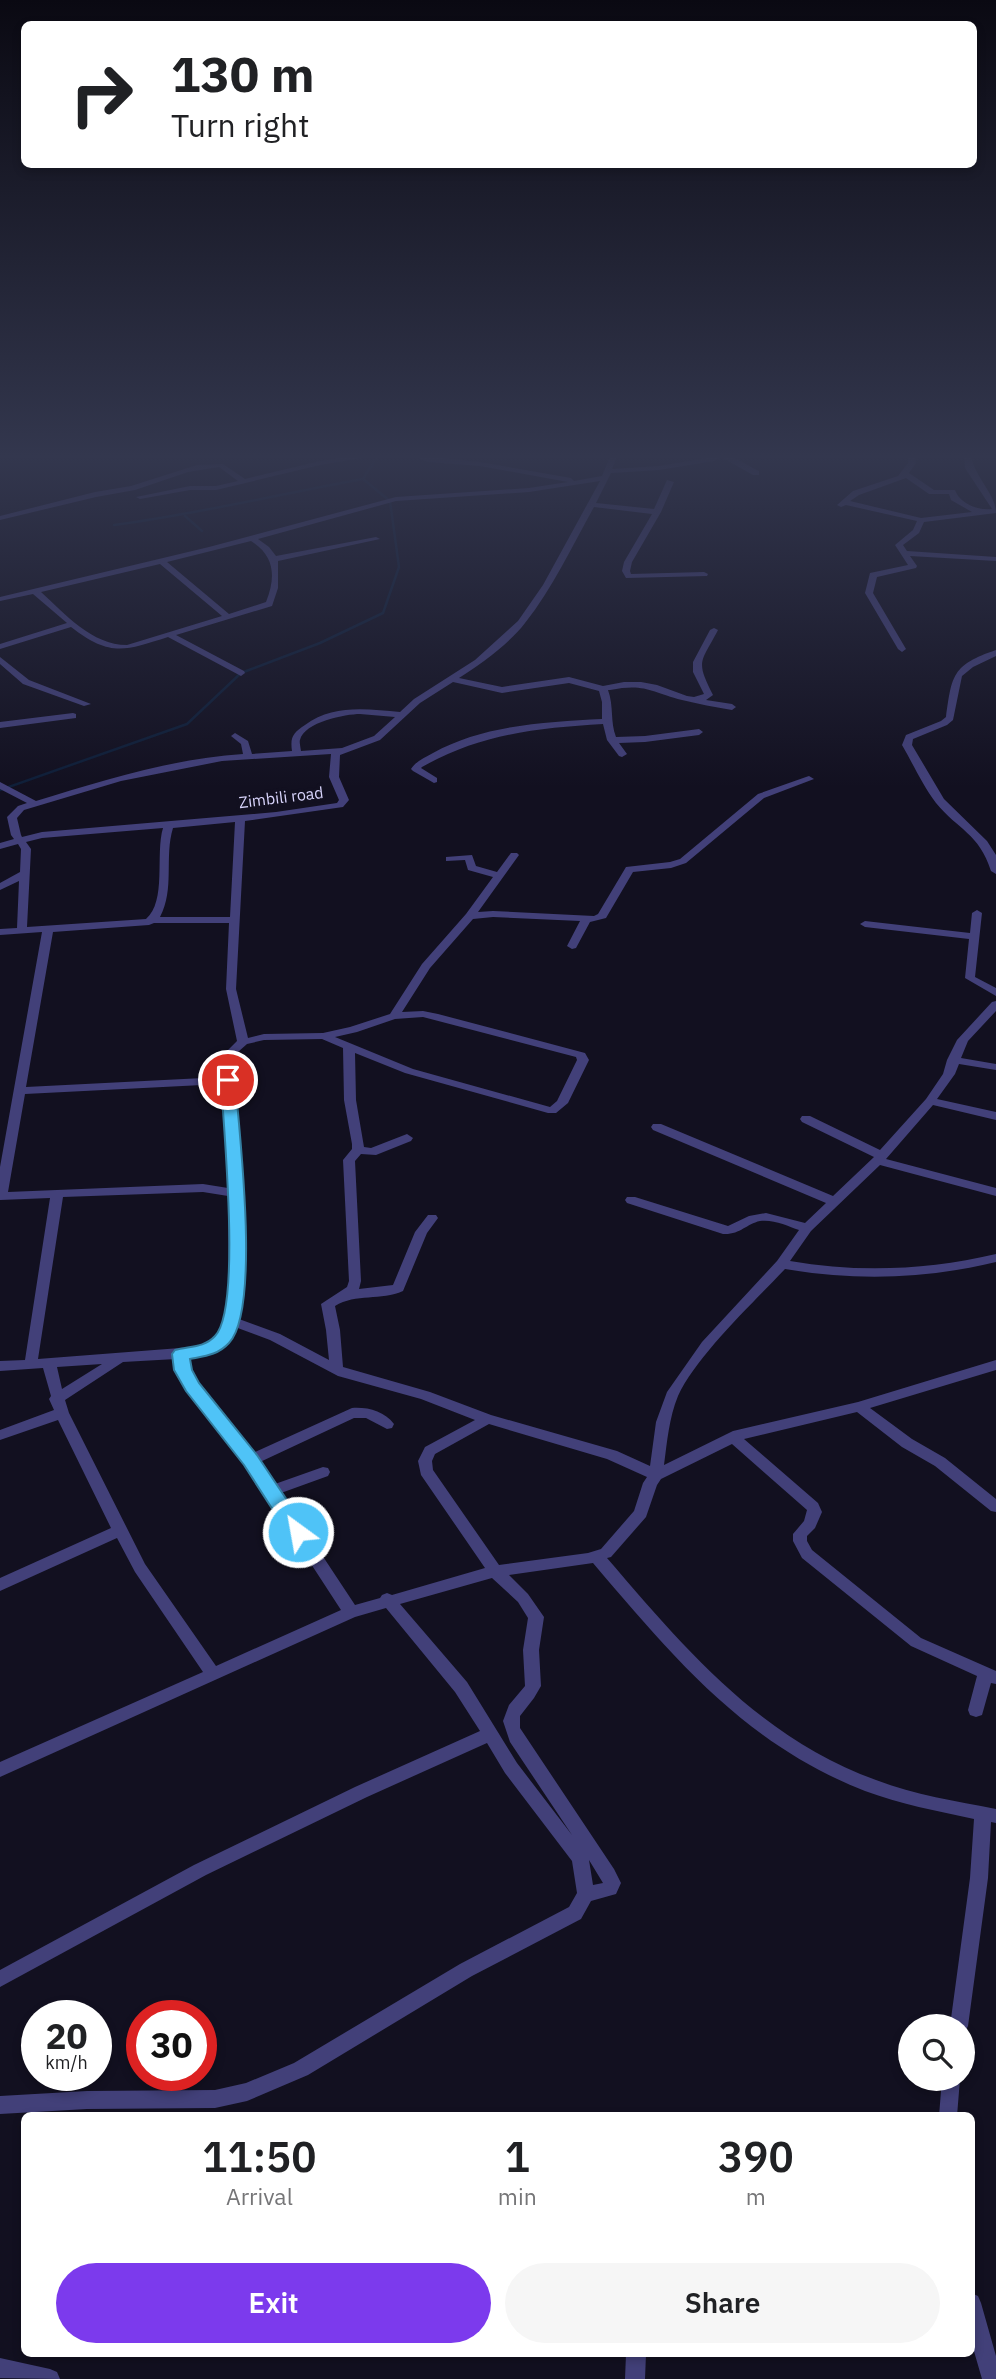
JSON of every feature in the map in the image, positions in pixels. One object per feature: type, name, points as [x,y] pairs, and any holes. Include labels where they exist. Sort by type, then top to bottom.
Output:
[{"type":"street","points":[[0,599],[139,565]]},
{"type":"street","points":[[166,565],[228,617]]},
{"type":"street","points":[[34,590],[72,624],[101,642],[122,648],[269,604],[274,596],[274,565]]},
{"type":"street","points":[[0,820],[12,817],[21,808],[33,803],[140,774],[248,755],[344,751],[377,738],[433,689],[492,651],[521,623],[543,592],[557,565]]},
{"type":"street","points":[[628,565],[629,576],[704,574]]},
{"type":"street","points":[[902,649],[872,600],[869,587],[876,573],[912,568],[911,565]]},
{"type":"street","points":[[0,647],[72,624]]},
{"type":"street","points":[[696,701],[709,695],[697,672],[697,662],[714,630]]},
{"type":"street","points":[[168,634],[241,673]]},
{"type":"street","points":[[996,653],[963,669],[955,676],[950,718],[909,737],[906,745],[940,801],[982,841],[991,855],[996,871]]},
{"type":"street","points":[[0,660],[39,688],[88,704]]},
{"type":"street","points":[[452,679],[502,690],[569,680],[603,689],[615,685],[648,685],[696,701],[732,707]]},
{"type":"street","points":[[603,689],[608,697],[606,721],[612,740],[622,754]]},
{"type":"street","points":[[297,752],[295,740],[298,734],[336,712],[352,710],[403,715]]},
{"type":"street","points":[[0,725],[73,716]]},
{"type":"street","points":[[434,780],[419,772],[416,769],[418,765],[462,744],[495,733],[606,721]]},
{"type":"street","points":[[612,740],[645,741],[666,734],[699,732]]},
{"type":"street","points":[[234,736],[244,743],[248,755]]},
{"type":"street","name":"Zimbili road","points":[[22,842],[42,835],[240,818],[340,805],[344,800],[334,777],[333,758],[344,751]]},
{"type":"street","points":[[470,916],[493,914],[586,919],[602,916],[630,869],[671,865],[683,861],[761,796],[809,779]]},
{"type":"street","points":[[0,785],[33,803]]},
{"type":"street","points":[[12,817],[16,835],[22,842],[27,857],[22,930]]},
{"type":"street","points":[[240,818],[231,989],[243,1042]]},
{"type":"street","points":[[154,920],[161,897],[164,844],[169,825]]},
{"type":"street","points":[[0,846],[22,842]]},
{"type":"street","points":[[394,1016],[426,966],[470,916],[514,855]]},
{"type":"street","points":[[449,859],[468,858],[472,868],[498,875]]},
{"type":"street","points":[[0,887],[24,874]]},
{"type":"street","points":[[977,914],[970,978],[996,993]]},
{"type":"street","points":[[572,946],[586,919]]},
{"type":"street","points":[[0,932],[143,924],[154,920],[234,920]]},
{"type":"street","points":[[865,924],[975,937]]},
{"type":"street","points":[[48,930],[1,1196],[203,1188],[235,1193]]},
{"type":"street","points":[[656,1475],[663,1422],[672,1395],[707,1345],[782,1264],[807,1228],[880,1158],[930,1101],[949,1074],[963,1040],[996,1004]]},
{"type":"street","points":[[0,1366],[181,1354],[209,1350],[223,1338],[232,1321],[236,1299],[235,1193],[228,1080],[233,1051],[243,1042],[264,1037],[323,1036],[353,1030],[394,1016],[423,1014],[580,1055],[583,1059],[562,1103],[551,1111],[409,1071],[323,1036]]},
{"type":"street","points":[[349,1045],[350,1100],[358,1150]]},
{"type":"street","points":[[953,1060],[996,1067]]},
{"type":"street","points":[[20,1091],[228,1080]]},
{"type":"street","points":[[930,1101],[996,1116]]},
{"type":"street","points":[[806,1119],[880,1158],[996,1192]]},
{"type":"street","points":[[657,1127],[833,1201]]},
{"type":"street","points":[[358,1150],[372,1152],[407,1138]]},
{"type":"street","points":[[336,1368],[333,1331],[327,1308],[331,1301],[344,1295],[355,1285],[349,1160],[358,1150]]},
{"type":"street","points":[[31,1363],[57,1194]]},
{"type":"street","points":[[631,1200],[723,1230],[735,1231],[754,1218],[762,1217],[807,1228]]},
{"type":"street","points":[[344,1295],[398,1288],[421,1232],[432,1218]]},
{"type":"street","points":[[782,1264],[835,1270],[935,1271],[996,1258]]},
{"type":"street","points":[[232,1321],[275,1337],[336,1368],[371,1382],[425,1395],[487,1419],[612,1455],[656,1475]]},
{"type":"street","points":[[181,1354],[188,1381],[251,1460],[351,1612]]},
{"type":"street","points":[[0,1435],[59,1406],[120,1358]]},
{"type":"street","points":[[48,1364],[59,1406],[140,1568],[212,1673]]},
{"type":"street","points":[[0,1770],[212,1673],[387,1599],[495,1570],[596,1556],[606,1552],[640,1513],[650,1483],[656,1475],[733,1437],[859,1407],[996,1365]]},
{"type":"street","points":[[859,1407],[907,1443],[940,1462],[996,1507]]},
{"type":"street","points":[[251,1460],[352,1413],[376,1415],[387,1424]]},
{"type":"street","points":[[487,1419],[430,1451],[425,1461],[432,1482],[495,1570],[523,1598],[536,1620],[531,1650],[533,1686],[511,1714],[511,1728],[603,1864],[612,1882],[608,1891],[586,1894]]},
{"type":"street","points":[[733,1437],[813,1507],[815,1512],[810,1524],[800,1534],[800,1541],[807,1554],[916,1642],[990,1676],[976,1710]]},
{"type":"street","points":[[272,1491],[323,1472]]},
{"type":"street","points":[[0,1585],[120,1530]]},
{"type":"street","points":[[596,1556],[668,1637],[721,1693],[742,1711],[854,1779],[898,1794],[989,1815],[961,2014]]},
{"type":"street","points":[[0,2105],[87,2100],[215,2099],[247,2092],[302,2069],[466,1970],[575,1913],[586,1894],[580,1858],[511,1769],[461,1687],[387,1599]]},
{"type":"street","points":[[0,1979],[200,1870],[361,1791],[490,1734]]},
{"type":"street","points":[[948,2112],[950,2091]]},
{"type":"street","points":[[975,2317],[992,2379]]},
{"type":"street","points":[[635,2379],[636,2357]]},
{"type":"street","points":[[0,2368],[50,2379]]},
{"type":"waterway","points":[[0,790],[187,724],[241,673],[320,643],[383,613],[399,565]]},
{"type":"route","points":[[228,1080],[236,1222],[236,1299],[232,1321],[223,1338],[209,1350],[181,1354],[183,1370],[192,1387],[251,1460],[298,1532]]}]
